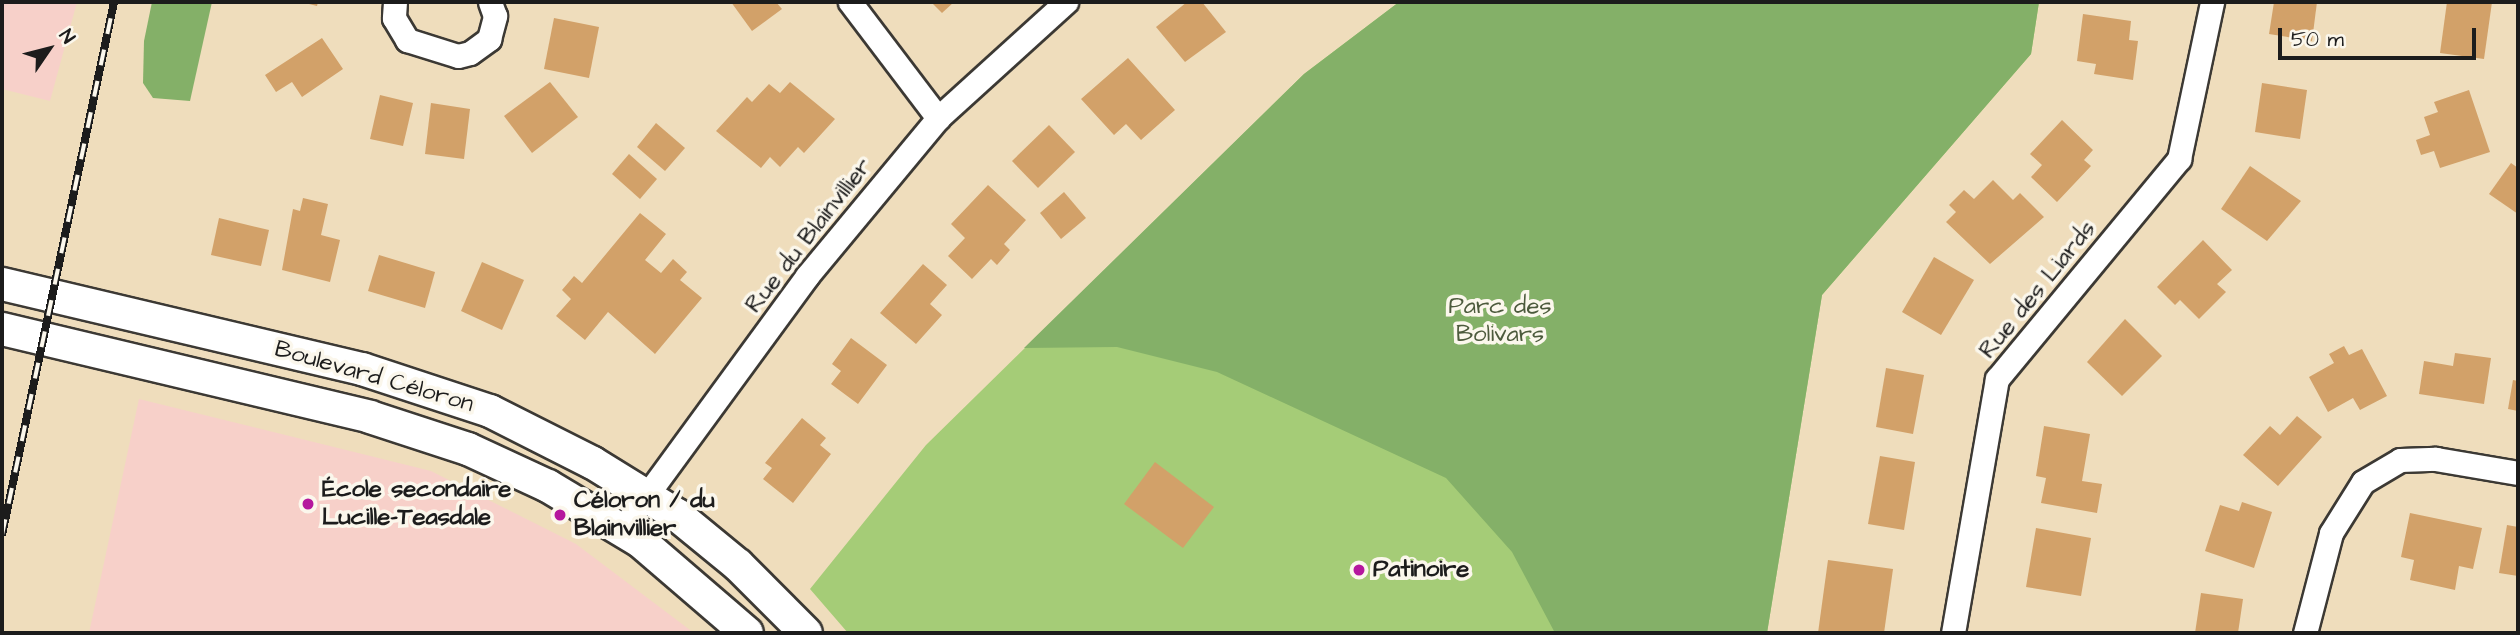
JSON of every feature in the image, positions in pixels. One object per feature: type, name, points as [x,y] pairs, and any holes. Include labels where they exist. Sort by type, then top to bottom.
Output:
[{"type":"street","points":[[395,2],[394,18],[407,40],[458,55],[481,47],[488,39],[495,16],[490,2]]},
{"type":"street","points":[[850,2],[938,118]]},
{"type":"street","name":"Rue du Blainvillier","points":[[622,529],[807,276],[938,118],[1066,2]]},
{"type":"street","name":"Rue des Liards","points":[[1953,633],[1997,379],[2179,159],[2212,2]]},
{"type":"street","name":"Boulevard Céloron","points":[[2,284],[439,391],[517,423],[646,495],[716,545],[806,633]]},
{"type":"street","name":"Boulevard Céloron","points":[[2,329],[420,432],[520,472],[622,529],[688,578],[747,633]]},
{"type":"street","points":[[2305,633],[2331,533],[2363,482],[2400,460],[2436,459],[2518,473]]},
{"type":"shaded area","points":[[2,2],[77,2],[50,101],[2,89]]},
{"type":"shaded area","name":"École secondaire Lucille-Teasdale","points":[[139,399],[431,471],[576,544],[694,633],[89,633]]},
{"type":"green space","points":[[152,2],[212,2],[190,101],[153,98],[143,83],[144,41]]},
{"type":"green space","name":"Parc des Bolivars","points":[[1399,2],[2039,2],[2031,54],[1822,295],[1767,633],[848,633],[810,589],[926,445],[1304,74]]},
{"type":"green space","name":"Parc des Bolivars","points":[[1399,2],[2039,2],[2031,54],[1822,295],[1767,633],[1555,633],[1512,552],[1446,478],[1217,372],[1117,347],[1024,348],[1304,74]]},
{"type":"building","points":[[301,2],[318,2],[317,6]]},
{"type":"building","points":[[731,2],[776,2],[782,9],[752,31]]},
{"type":"building","points":[[931,2],[954,2],[942,13]]},
{"type":"building","points":[[1187,2],[1202,2],[1226,32],[1185,62],[1156,27]]},
{"type":"building","points":[[2274,2],[2317,2],[2312,41],[2269,34]]},
{"type":"building","points":[[2447,2],[2492,2],[2484,59],[2440,53]]},
{"type":"building","points":[[2083,14],[2131,21],[2129,40],[2138,41],[2133,80],[2094,74],[2096,64],[2077,61]]},
{"type":"building","points":[[554,18],[599,27],[589,78],[544,69]]},
{"type":"building","points":[[322,38],[343,69],[302,97],[292,82],[276,92],[265,75]]},
{"type":"building","points":[[1128,58],[1175,110],[1141,140],[1126,124],[1114,135],[1081,99]]},
{"type":"building","points":[[550,82],[578,117],[532,153],[504,116]]},
{"type":"building","points":[[790,82],[835,119],[804,153],[798,147],[780,167],[770,157],[761,168],[716,131],[747,97],[752,102],[769,84],[780,93]]},
{"type":"building","points":[[2262,83],[2307,90],[2300,139],[2255,132]]},
{"type":"building","points":[[2469,90],[2490,152],[2440,168],[2434,151],[2421,155],[2416,140],[2430,135],[2424,117],[2438,112],[2434,102]]},
{"type":"building","points":[[380,95],[413,103],[403,146],[370,139]]},
{"type":"building","points":[[431,103],[470,109],[464,159],[425,154]]},
{"type":"building","points":[[2062,120],[2093,150],[2084,160],[2091,166],[2057,202],[2031,177],[2042,165],[2030,154]]},
{"type":"building","points":[[656,123],[685,148],[665,171],[637,147]]},
{"type":"building","points":[[1049,125],[1075,152],[1038,188],[1012,161]]},
{"type":"building","points":[[629,154],[657,179],[640,199],[612,174]]},
{"type":"building","points":[[2511,163],[2518,168],[2518,214],[2489,194]]},
{"type":"building","points":[[2250,166],[2301,201],[2267,241],[2221,209]]},
{"type":"building","points":[[1993,180],[2013,200],[2020,193],[2044,217],[1990,264],[1946,222],[1956,212],[1949,205],[1964,190],[1974,199]]},
{"type":"building","points":[[988,185],[1026,220],[1004,244],[1010,250],[997,265],[991,259],[972,279],[948,256],[965,238],[951,224]]},
{"type":"building","points":[[1064,192],[1086,218],[1061,239],[1040,213]]},
{"type":"building","points":[[303,198],[328,204],[321,235],[340,240],[330,282],[282,270],[293,209],[300,211]]},
{"type":"building","points":[[640,213],[666,234],[645,260],[661,273],[673,259],[687,272],[680,280],[702,298],[655,354],[608,312],[585,340],[556,316],[571,299],[562,290],[574,276],[582,283]]},
{"type":"building","points":[[219,218],[269,230],[261,266],[211,255]]},
{"type":"building","points":[[2203,240],[2232,270],[2217,284],[2226,292],[2199,319],[2180,300],[2175,305],[2157,287]]},
{"type":"building","points":[[379,255],[435,272],[425,308],[368,291]]},
{"type":"building","points":[[1934,257],[1974,280],[1941,335],[1902,312]]},
{"type":"building","points":[[482,262],[524,280],[502,330],[461,311]]},
{"type":"building","points":[[923,264],[947,285],[930,304],[942,315],[916,344],[880,313]]},
{"type":"building","points":[[2125,319],[2162,356],[2122,396],[2087,362]]},
{"type":"building","points":[[851,338],[887,365],[858,404],[831,384],[841,371],[832,364]]},
{"type":"building","points":[[2344,346],[2349,355],[2362,349],[2387,396],[2360,410],[2353,398],[2328,412],[2309,377],[2334,363],[2329,354]]},
{"type":"building","points":[[2455,353],[2491,358],[2484,404],[2419,394],[2424,361],[2453,366]]},
{"type":"building","points":[[1886,368],[1924,375],[1913,434],[1876,427]]},
{"type":"building","points":[[2513,380],[2518,381],[2518,411],[2508,409]]},
{"type":"building","points":[[2297,416],[2322,437],[2278,486],[2243,455],[2270,426],[2280,435]]},
{"type":"building","points":[[802,418],[826,438],[820,445],[831,454],[793,503],[763,479],[772,468],[765,463]]},
{"type":"building","points":[[2044,426],[2090,434],[2082,481],[2102,484],[2097,513],[2041,503],[2046,478],[2036,476]]},
{"type":"building","points":[[1880,456],[1915,462],[1904,530],[1868,524]]},
{"type":"building","points":[[1155,462],[1214,507],[1183,548],[1124,504]]},
{"type":"building","points":[[2242,502],[2272,512],[2254,568],[2205,551],[2220,505],[2239,511]]},
{"type":"building","points":[[2410,513],[2482,528],[2473,569],[2459,566],[2455,590],[2410,580],[2414,560],[2401,557]]},
{"type":"building","points":[[2507,525],[2518,527],[2518,576],[2499,573]]},
{"type":"building","points":[[2036,528],[2091,538],[2081,596],[2026,587]]},
{"type":"building","points":[[1828,560],[1893,569],[1884,633],[1818,633]]},
{"type":"building","points":[[2201,593],[2243,599],[2238,633],[2195,633]]},
{"type":"railway","points":[[2,535],[114,2]]},
{"type":"place","name":"École secondaire Lucille-Teasdale","points":[[308,504]]},
{"type":"place","name":"Céloron / du Blainvillier","points":[[560,515]]},
{"type":"place","name":"Patinoire","points":[[1359,570]]}]
